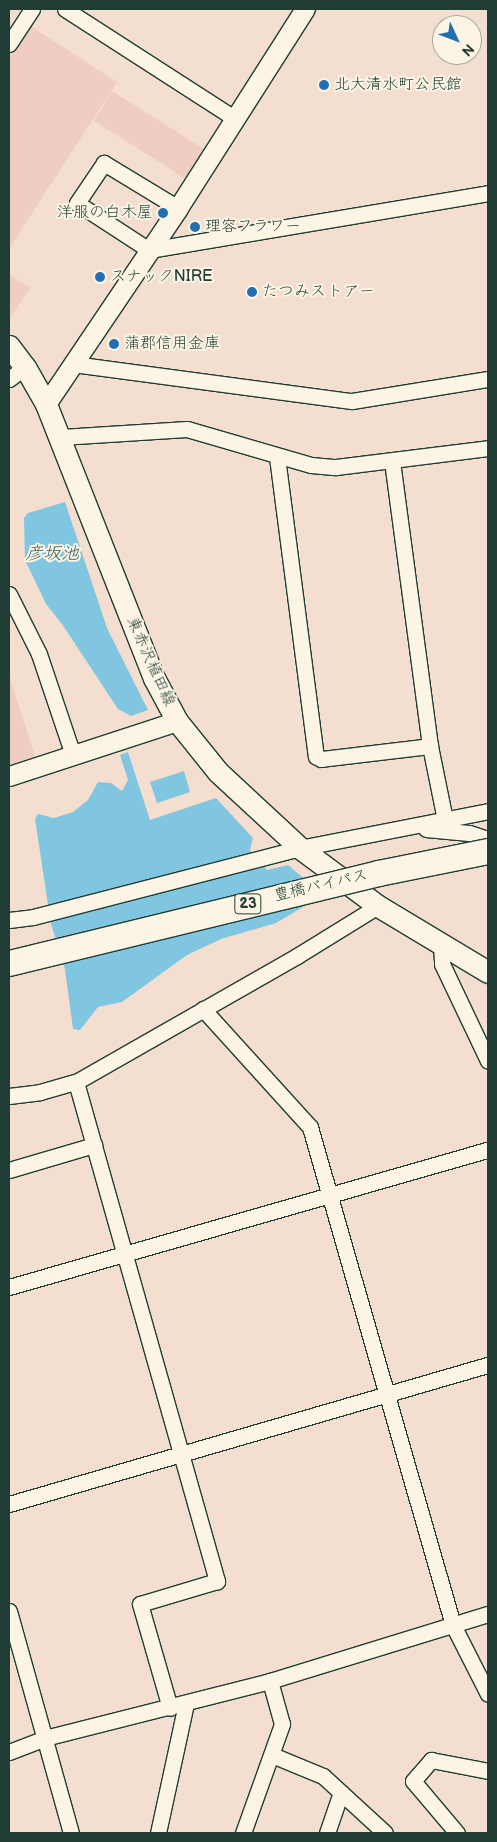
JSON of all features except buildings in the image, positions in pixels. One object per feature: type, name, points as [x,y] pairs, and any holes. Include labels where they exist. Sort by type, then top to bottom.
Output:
[{"type":"highway","name":"豊橋バイパス","points":[[9,963],[378,873],[488,851]]},
{"type":"main road","name":"東赤沢植田線","points":[[9,346],[17,373],[46,404],[154,678],[177,722],[218,772],[300,848],[378,906],[488,972]]},
{"type":"street","points":[[9,44],[32,9]]},
{"type":"street","points":[[64,9],[236,119]]},
{"type":"street","points":[[46,404],[178,208],[304,9]]},
{"type":"street","points":[[178,208],[104,163],[76,203],[149,250],[488,193]]},
{"type":"street","points":[[73,364],[352,401],[488,379]]},
{"type":"street","points":[[60,437],[187,429],[277,457],[323,467],[392,461],[488,448]]},
{"type":"street","points":[[277,457],[316,756],[321,759],[430,746]]},
{"type":"street","points":[[392,461],[430,746],[445,820]]},
{"type":"street","points":[[9,594],[13,612],[39,654],[73,755]]},
{"type":"street","points":[[9,776],[177,722]]},
{"type":"street","points":[[9,926],[32,917],[300,848],[396,831],[488,811]]},
{"type":"street","points":[[396,831],[422,828],[469,833],[488,839]]},
{"type":"street","points":[[9,1096],[40,1092],[76,1082],[297,956],[378,906]]},
{"type":"street","points":[[9,920],[32,917]]},
{"type":"street","points":[[441,943],[442,964],[488,1061]]},
{"type":"street","points":[[202,1009],[310,1126],[453,1625],[488,1694]]},
{"type":"street","points":[[76,1082],[217,1580],[140,1604],[170,1708]]},
{"type":"street","points":[[9,1170],[94,1145]]},
{"type":"street","points":[[9,1288],[124,1253],[488,1150]]},
{"type":"street","points":[[9,1504],[488,1365]]},
{"type":"street","points":[[9,1611],[72,1833]]},
{"type":"street","points":[[9,1752],[45,1738],[270,1682],[488,1614]]},
{"type":"street","points":[[244,1833],[282,1724],[270,1682]]},
{"type":"street","points":[[158,1833],[186,1704]]},
{"type":"street","points":[[272,1755],[323,1776],[385,1833]]},
{"type":"street","points":[[457,1833],[413,1782],[431,1760],[488,1771]]},
{"type":"street","points":[[327,1833],[341,1792]]},
{"type":"shaded area","points":[[26,23],[117,82],[9,249],[9,50]]},
{"type":"shaded area","points":[[112,91],[207,151],[188,180],[94,121]]},
{"type":"shaded area","points":[[9,274],[30,288],[9,320]]},
{"type":"shaded area","points":[[9,675],[36,759],[9,768]]},
{"type":"water","name":"彦坂池","points":[[65,502],[107,628],[148,710],[131,716],[118,709],[62,624],[46,604],[25,560],[24,518],[28,513]]},
{"type":"water","points":[[128,752],[150,820],[216,798],[253,838],[250,850],[267,870],[288,865],[313,886],[313,901],[276,923],[221,939],[187,955],[122,1002],[98,1007],[80,1030],[73,1029],[65,969],[51,924],[35,819],[38,814],[54,818],[73,812],[88,800],[98,782],[111,783],[122,791],[128,780],[120,755]]},
{"type":"water","points":[[184,771],[190,792],[157,803],[150,782]]},
{"type":"place","name":"北大清水町公民館","points":[[324,85]]},
{"type":"place","name":"洋服の白木屋","points":[[163,213]]},
{"type":"place","name":"理容フラワー","points":[[195,227]]},
{"type":"place","name":"スナックNIRE","points":[[100,277]]},
{"type":"place","name":"たつみストアー","points":[[252,292]]},
{"type":"place","name":"蒲郡信用金庫","points":[[114,344]]}]
